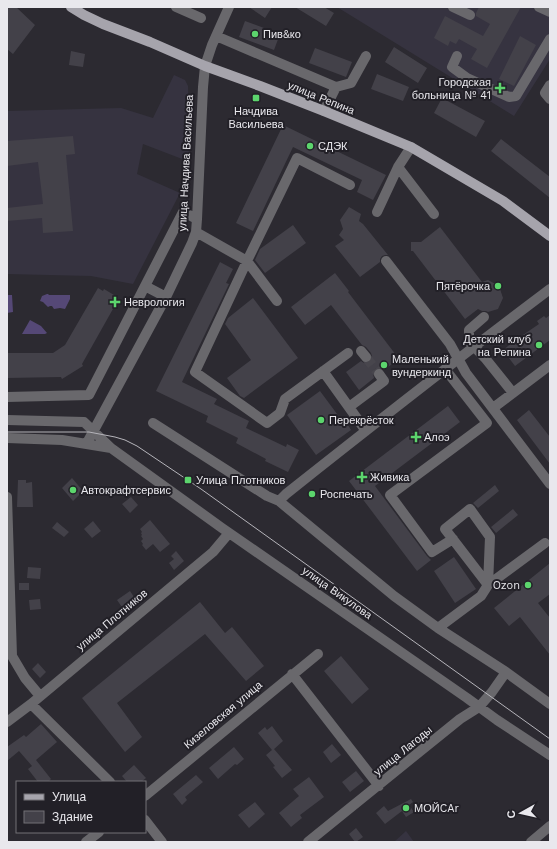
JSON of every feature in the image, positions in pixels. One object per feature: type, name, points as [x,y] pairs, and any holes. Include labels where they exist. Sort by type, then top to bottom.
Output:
[{"type":"main road","name":"улица Репина","points":[[71,7],[103,24],[206,66],[324,111],[411,148],[503,201],[550,236]]},
{"type":"street","points":[[176,7],[201,18]]},
{"type":"street","name":"улица Начдива Васильева","points":[[87,443],[166,297],[196,232],[203,87],[206,66],[228,7]]},
{"type":"street","points":[[453,7],[470,16]]},
{"type":"street","points":[[539,7],[550,12]]},
{"type":"street","points":[[216,36],[336,87],[351,83],[366,56]]},
{"type":"street","points":[[458,56],[452,67],[467,78],[509,97],[516,96],[550,39]]},
{"type":"street","points":[[324,111],[336,87]]},
{"type":"street","points":[[377,212],[398,167],[411,148]]},
{"type":"street","points":[[348,353],[285,399],[280,413],[267,423],[195,372],[247,260],[297,158],[350,185]]},
{"type":"street","points":[[398,167],[434,214]]},
{"type":"street","points":[[7,396],[89,395],[183,212],[197,219]]},
{"type":"street","points":[[196,232],[247,260],[277,301]]},
{"type":"street","points":[[386,261],[450,344],[466,373],[550,484]]},
{"type":"street","points":[[145,286],[166,297]]},
{"type":"street","points":[[280,502],[286,494],[474,346],[550,289]]},
{"type":"street","points":[[484,318],[469,330],[469,341],[513,393]]},
{"type":"street","points":[[493,408],[550,365]]},
{"type":"street","points":[[445,369],[487,423],[390,495],[432,552],[453,539]]},
{"type":"street","points":[[323,371],[366,431]]},
{"type":"street","points":[[349,407],[384,381],[379,374]]},
{"type":"street","name":"улица Викулова","points":[[7,420],[84,422],[111,448],[229,533],[455,689],[497,720],[550,755]]},
{"type":"street","points":[[153,423],[267,496],[280,502],[394,596],[438,628],[506,672],[550,704]]},
{"type":"street","name":"улица Викулова","points":[[7,438],[62,440],[111,448]]},
{"type":"street","points":[[7,497],[12,656],[25,678],[40,696]]},
{"type":"street","points":[[470,509],[490,537],[488,585],[445,529],[470,509]]},
{"type":"street","name":"улица Плотников","points":[[7,722],[31,704],[213,552],[229,533]]},
{"type":"street","points":[[438,628],[481,596],[488,585],[545,543]]},
{"type":"street","name":"Кизеловская улица","points":[[146,795],[318,654]]},
{"type":"street","name":"улица Лагоды","points":[[308,842],[478,706],[492,692],[506,672]]},
{"type":"street","points":[[292,674],[379,786]]},
{"type":"street","points":[[31,704],[109,781]]},
{"type":"street","points":[[146,821],[162,842]]},
{"type":"street","points":[[531,842],[550,826]]},
{"type":"street","points":[[86,842],[98,833]]},
{"type":"shaded area","name":"Городская больница № 41","points":[[337,7],[550,7],[550,59],[514,116]]},
{"type":"shaded area","points":[[174,75],[185,80],[188,86],[190,162],[143,144],[137,174],[180,193],[133,284],[91,276],[7,274],[7,111],[121,108],[153,118]]},
{"type":"shaded area","points":[[47,294],[70,295],[70,299],[65,309],[54,309],[52,306],[48,307],[40,301],[42,296]]},
{"type":"shaded area","points":[[7,295],[12,295],[13,312],[7,313]]},
{"type":"shaded area","points":[[30,320],[41,326],[47,333],[22,334]]},
{"type":"shaded area","points":[[406,831],[414,842],[394,842]]},
{"type":"building","points":[[7,7],[16,7],[35,25],[13,54],[7,49]]},
{"type":"building","points":[[249,7],[272,7],[265,18]]},
{"type":"building","points":[[295,7],[324,7],[334,13],[326,26]]},
{"type":"building","points":[[479,7],[521,7],[487,68],[471,59],[477,49],[459,39],[456,44],[450,41],[448,46],[434,38],[445,16],[483,36],[490,24],[476,16]]},
{"type":"building","points":[[245,21],[280,34],[274,50],[239,37]]},
{"type":"building","points":[[520,36],[536,45],[514,86],[499,79]]},
{"type":"building","points":[[394,47],[427,68],[418,83],[385,62]]},
{"type":"building","points":[[315,48],[352,62],[346,77],[309,63]]},
{"type":"building","points":[[71,51],[85,54],[83,67],[69,65]]},
{"type":"building","points":[[377,74],[409,87],[403,101],[371,89]]},
{"type":"building","points":[[442,98],[485,121],[476,137],[434,113]]},
{"type":"building","points":[[283,125],[386,175],[373,200],[357,192],[362,180],[293,147],[253,231],[236,223]]},
{"type":"building","points":[[73,136],[75,154],[66,155],[73,231],[43,233],[42,218],[7,221],[7,208],[43,204],[38,162],[7,166],[7,141]]},
{"type":"building","points":[[501,139],[550,177],[550,198],[491,151]]},
{"type":"building","points":[[349,207],[361,214],[359,221],[388,255],[382,256],[380,262],[360,277],[335,246],[344,240],[339,235],[343,229],[340,220]]},
{"type":"building","points":[[293,225],[306,243],[265,273],[255,260],[260,249]]},
{"type":"building","points":[[440,227],[482,282],[488,280],[499,286],[503,298],[498,309],[488,312],[478,309],[465,319],[413,251],[411,251],[411,242],[421,242]]},
{"type":"building","points":[[220,262],[233,269],[226,283],[229,284],[182,382],[217,399],[214,404],[249,421],[246,428],[286,447],[287,444],[299,450],[288,472],[265,461],[266,459],[236,443],[238,438],[206,422],[208,416],[156,391]]},
{"type":"building","points":[[335,273],[399,359],[384,370],[382,368],[375,369],[373,374],[374,378],[359,390],[346,372],[361,361],[364,363],[370,362],[372,359],[371,353],[362,345],[331,305],[305,325],[291,307]]},
{"type":"building","points":[[98,288],[103,291],[104,289],[114,295],[113,297],[118,300],[82,364],[83,366],[62,379],[61,377],[7,378],[7,353],[53,353],[65,345]]},
{"type":"building","points":[[253,298],[298,358],[244,398],[240,396],[227,378],[251,360],[225,324],[228,318]]},
{"type":"building","points":[[550,315],[550,340],[515,366],[503,350],[512,343],[510,341],[518,335],[520,337],[539,324],[537,321],[544,316],[546,318]]},
{"type":"building","points":[[320,391],[343,422],[345,420],[351,430],[316,455],[287,415]]},
{"type":"building","points":[[448,406],[460,422],[375,486],[431,560],[417,571],[349,481]]},
{"type":"building","points":[[529,410],[550,437],[550,464],[517,420]]},
{"type":"building","name":"Автокрафтсервис","points":[[72,478],[83,491],[73,501],[62,488]]},
{"type":"building","points":[[18,480],[26,480],[26,483],[32,482],[33,507],[17,507]]},
{"type":"building","points":[[495,485],[499,491],[478,508],[473,503]]},
{"type":"building","points":[[131,497],[138,505],[130,513],[122,504]]},
{"type":"building","points":[[513,509],[518,515],[496,533],[491,527]]},
{"type":"building","points":[[150,520],[170,544],[160,552],[153,544],[146,550],[142,545],[143,544],[141,541],[143,539],[140,529]]},
{"type":"building","points":[[93,521],[101,531],[92,538],[84,529]]},
{"type":"building","points":[[57,522],[69,532],[64,537],[52,528]]},
{"type":"building","points":[[176,551],[184,561],[174,570],[169,563],[174,559],[171,556]]},
{"type":"building","points":[[454,557],[476,589],[455,603],[434,571]]},
{"type":"building","points":[[550,563],[550,594],[538,603],[550,618],[550,655],[520,617],[509,626],[494,608]]},
{"type":"building","points":[[28,567],[41,568],[40,579],[27,578]]},
{"type":"building","points":[[19,583],[29,583],[29,590],[19,590]]},
{"type":"building","points":[[130,591],[134,597],[130,600],[133,603],[124,610],[117,600]]},
{"type":"building","points":[[40,599],[41,609],[30,610],[29,600]]},
{"type":"building","points":[[200,602],[225,633],[232,627],[264,666],[246,681],[205,634],[117,703],[142,737],[125,752],[82,698]]},
{"type":"building","points":[[341,656],[369,689],[352,704],[324,671]]},
{"type":"building","points":[[38,663],[46,672],[40,678],[32,669]]},
{"type":"building","points":[[41,724],[57,742],[36,760],[51,779],[49,781],[37,781],[28,769],[32,766],[19,751],[7,761],[7,747],[24,735],[26,737]]},
{"type":"building","points":[[272,726],[283,741],[274,749],[292,770],[282,778],[266,755],[272,750],[258,733],[265,727],[267,730]]},
{"type":"building","points":[[332,744],[341,755],[331,763],[323,752]]},
{"type":"building","points":[[234,747],[244,759],[237,765],[235,764],[218,779],[209,768]]},
{"type":"building","points":[[134,765],[146,778],[142,781],[126,781],[122,776]]},
{"type":"building","points":[[356,771],[364,781],[350,792],[342,782]]},
{"type":"building","points":[[196,775],[203,782],[185,797],[187,800],[182,805],[173,794]]},
{"type":"building","points":[[309,777],[324,797],[300,815],[302,818],[291,827],[279,813],[299,796],[293,789]]},
{"type":"building","points":[[411,799],[413,802],[409,805],[414,812],[406,817],[402,811],[385,824],[376,813],[384,806],[388,811]]},
{"type":"building","points":[[255,802],[265,814],[249,828],[238,815]]},
{"type":"building","points":[[356,828],[363,837],[355,842],[349,834]]},
{"type":"tunnel","points":[[366,357],[379,374]]},
{"type":"tram line","points":[[7,432],[89,432],[115,437],[137,446],[201,489],[550,739]]},
{"type":"place","name":"Пив&ко","points":[[255,34]]},
{"type":"place","name":"Городская больница № 41","points":[[500,88]]},
{"type":"place","name":"Начдива Васильева","points":[[256,98]]},
{"type":"place","name":"СДЭК","points":[[310,146]]},
{"type":"place","name":"Пятёрочка","points":[[498,286]]},
{"type":"place","name":"Неврология","points":[[115,302]]},
{"type":"place","name":"Детский клуб на Репина","points":[[539,345]]},
{"type":"place","name":"Маленький вундеркинд","points":[[384,365]]},
{"type":"place","name":"Перекрёсток","points":[[321,420]]},
{"type":"place","name":"Алоэ","points":[[416,437]]},
{"type":"place","name":"Живика","points":[[362,477]]},
{"type":"place","name":"Улица Плотников","points":[[188,480]]},
{"type":"place","name":"Автокрафтсервис","points":[[73,490]]},
{"type":"place","name":"Роспечать","points":[[312,494]]},
{"type":"place","name":"Ozon","points":[[528,585]]},
{"type":"place","name":"МОЙCAr","points":[[406,808]]}]
